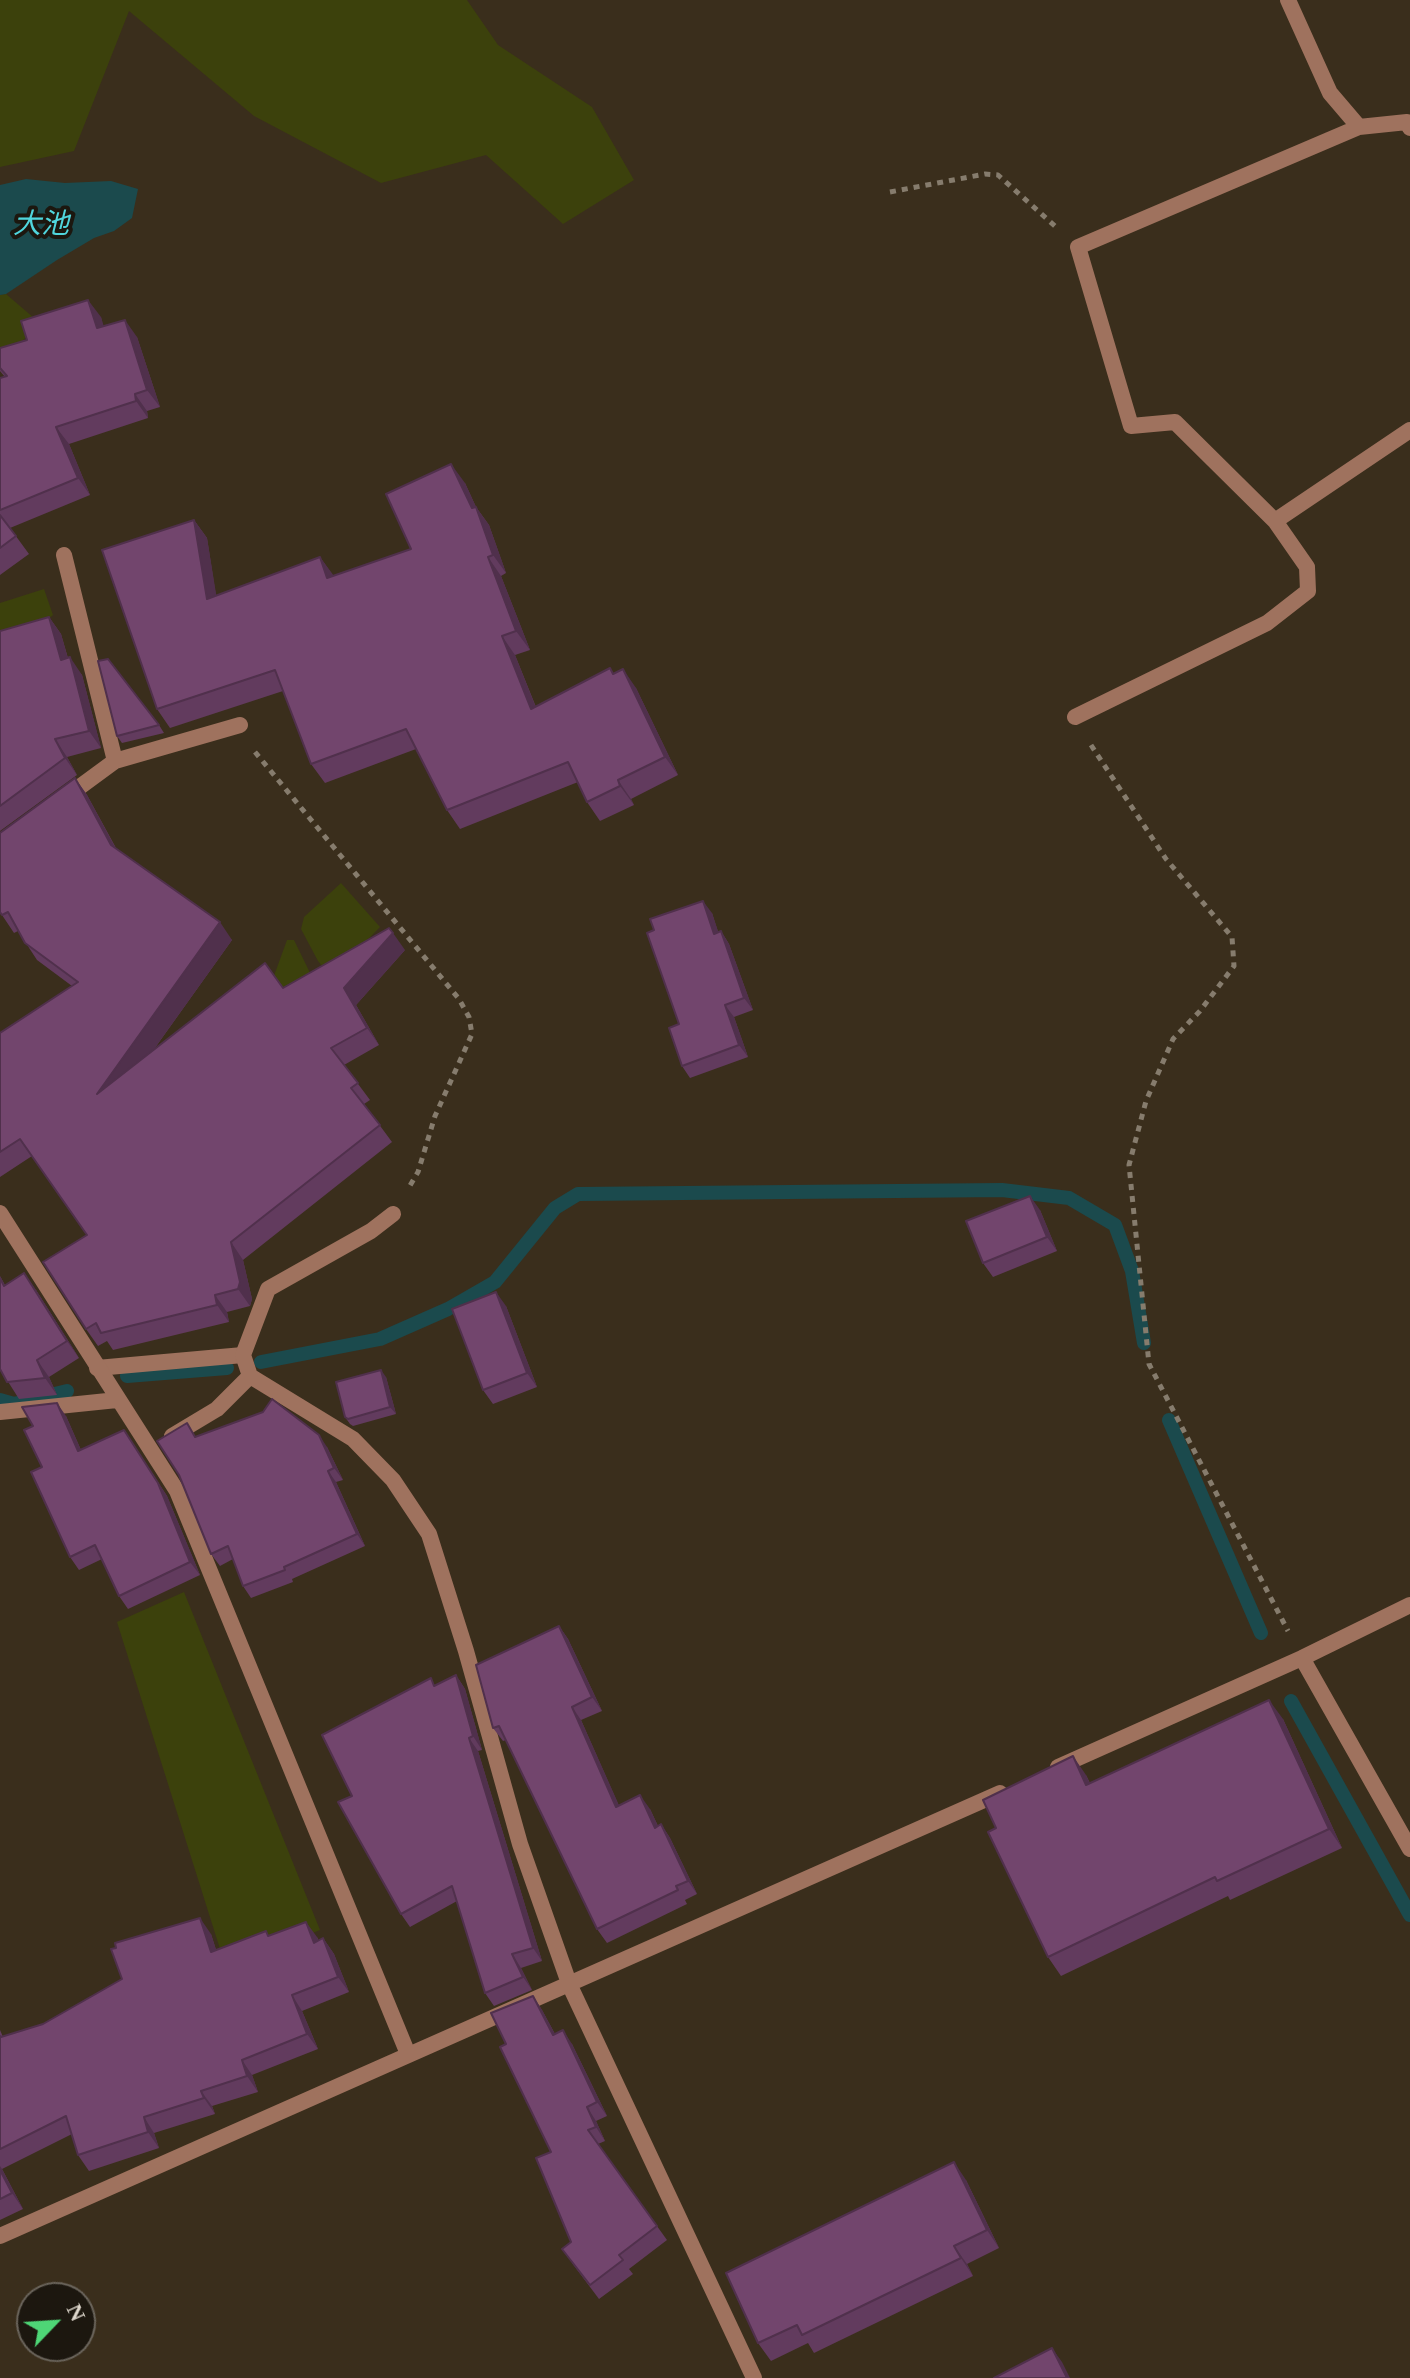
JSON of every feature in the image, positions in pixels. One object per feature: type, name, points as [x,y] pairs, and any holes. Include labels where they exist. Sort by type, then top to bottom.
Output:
[{"type":"street","points":[[1288,0],[1330,93],[1359,127]]},
{"type":"street","points":[[1075,717],[1267,623],[1308,591],[1307,567],[1275,521],[1175,422],[1131,426],[1078,247],[1359,127],[1409,123]]},
{"type":"street","points":[[1275,521],[1410,430]]},
{"type":"street","points":[[64,555],[115,761]]},
{"type":"street","points":[[51,808],[115,761],[240,725]]},
{"type":"street","points":[[0,1213],[177,1491],[408,2054]]},
{"type":"street","points":[[393,1214],[371,1231],[268,1289],[243,1355],[250,1376],[353,1439],[393,1480],[429,1534],[466,1651],[520,1844],[570,1986],[754,2378]]},
{"type":"street","points":[[97,1368],[243,1355]]},
{"type":"street","points":[[150,1449],[217,1409],[250,1376]]},
{"type":"street","points":[[0,1412],[117,1400]]},
{"type":"street","points":[[1044,1774],[1302,1658],[1410,1605]]},
{"type":"street","points":[[1302,1658],[1410,1849]]},
{"type":"street","points":[[0,2236],[408,2054],[570,1986],[1015,1786]]},
{"type":"path","points":[[890,192],[985,174],[998,175],[1078,247]]},
{"type":"path","points":[[1075,717],[1166,859],[1232,937],[1234,966],[1200,1011],[1173,1039],[1146,1101],[1129,1165],[1149,1364],[1302,1658]]},
{"type":"path","points":[[240,725],[245,741],[459,999],[469,1017],[472,1034],[435,1116],[418,1172],[393,1214]]},
{"type":"green space","points":[[0,0],[467,0],[498,45],[592,107],[634,180],[563,224],[486,155],[381,183],[254,116],[129,11],[74,151],[0,167]]},
{"type":"green space","points":[[6,294],[41,324],[20,343],[0,369],[0,295]]},
{"type":"green space","points":[[44,589],[53,615],[32,632],[0,641],[0,603]]},
{"type":"green space","points":[[341,883],[380,927],[331,977],[318,961],[301,929],[304,917]]},
{"type":"green space","points":[[287,940],[294,940],[316,985],[302,999],[271,984]]},
{"type":"green space","points":[[184,1592],[320,1930],[226,1968],[117,1622]]},
{"type":"water","name":"大池","points":[[26,179],[65,183],[111,181],[138,189],[132,218],[0,295],[0,185]]},
{"type":"building","points":[[88,300],[97,328],[125,320],[147,390],[135,394],[136,401],[56,427],[78,478],[0,510],[0,378],[7,376],[0,368],[0,348],[27,340],[21,321]]},
{"type":"building","points":[[451,464],[472,508],[476,507],[493,555],[488,557],[516,631],[502,636],[531,709],[610,668],[613,674],[623,669],[665,757],[618,780],[620,786],[587,802],[568,762],[447,810],[406,729],[311,764],[275,670],[157,709],[102,550],[194,520],[207,599],[320,557],[327,578],[411,549],[386,494]]},
{"type":"building","points":[[0,515],[16,536],[0,548]]},
{"type":"building","points":[[49,617],[61,660],[70,657],[89,731],[55,739],[65,758],[0,806],[0,631]]},
{"type":"building","points":[[108,659],[159,725],[117,736],[98,661]]},
{"type":"building","points":[[75,778],[111,845],[220,922],[97,1094],[265,963],[283,988],[389,928],[393,933],[344,988],[367,1028],[331,1048],[358,1083],[351,1088],[380,1125],[231,1242],[240,1282],[238,1289],[215,1295],[217,1305],[101,1333],[96,1323],[86,1329],[43,1262],[87,1235],[20,1139],[0,1152],[0,1033],[78,982],[25,943],[8,912],[2,915],[0,912],[0,833]]},
{"type":"building","points":[[703,901],[714,934],[721,931],[744,998],[725,1005],[739,1045],[682,1066],[669,1028],[679,1024],[647,933],[654,930],[650,919]]},
{"type":"building","points":[[1030,1196],[1047,1237],[983,1263],[966,1221]]},
{"type":"building","points":[[24,1273],[67,1341],[37,1360],[45,1378],[7,1382],[0,1369],[0,1278],[4,1286]]},
{"type":"building","points":[[496,1292],[527,1373],[483,1390],[452,1309]]},
{"type":"building","points":[[381,1370],[390,1407],[348,1419],[345,1417],[336,1382]]},
{"type":"building","points":[[272,1399],[319,1435],[334,1468],[328,1471],[357,1534],[284,1567],[285,1570],[243,1586],[228,1546],[211,1554],[179,1475],[157,1441],[187,1423],[195,1437],[263,1412]]},
{"type":"building","points":[[57,1403],[78,1451],[124,1430],[158,1483],[190,1562],[119,1596],[95,1545],[70,1557],[31,1472],[42,1467],[24,1430],[33,1426],[22,1407]]},
{"type":"building","points":[[559,1626],[592,1697],[572,1707],[616,1807],[640,1795],[655,1828],[661,1824],[688,1881],[676,1886],[678,1890],[597,1929],[499,1726],[493,1728],[476,1665]]},
{"type":"building","points":[[456,1675],[473,1736],[469,1738],[533,1948],[512,1954],[523,1977],[485,1993],[452,1886],[401,1914],[338,1802],[352,1796],[322,1735],[431,1678],[434,1686]]},
{"type":"building","points":[[1269,1700],[1329,1829],[1217,1881],[1215,1877],[1048,1957],[988,1832],[996,1828],[983,1800],[1073,1756],[1086,1785]]},
{"type":"building","points":[[200,1918],[211,1952],[266,1931],[268,1936],[306,1922],[314,1943],[323,1938],[338,1977],[292,1995],[307,2034],[242,2060],[247,2076],[201,2091],[204,2098],[144,2117],[148,2132],[78,2155],[66,2116],[0,2149],[0,2036],[43,2024],[122,1979],[111,1949],[116,1948],[115,1943]]},
{"type":"building","points":[[533,1996],[553,2035],[563,2030],[597,2102],[587,2107],[596,2127],[588,2130],[657,2226],[619,2255],[623,2260],[590,2285],[562,2249],[571,2242],[536,2158],[551,2152],[500,2047],[506,2044],[491,2013]]},
{"type":"building","points":[[954,2162],[987,2230],[954,2246],[961,2258],[802,2335],[797,2325],[758,2343],[726,2273]]},
{"type":"building","points":[[0,2170],[12,2193],[0,2199]]},
{"type":"building","points":[[1052,2348],[1067,2378],[994,2378]]},
{"type":"waterway","points":[[261,1362],[380,1339],[448,1309],[495,1282],[555,1208],[578,1194],[1002,1190],[1069,1198],[1115,1225],[1132,1271],[1144,1343]]},
{"type":"waterway","points":[[127,1376],[227,1368]]},
{"type":"waterway","points":[[0,1400],[14,1404],[67,1391]]},
{"type":"waterway","points":[[1169,1420],[1261,1633]]},
{"type":"waterway","points":[[1291,1701],[1410,1915]]}]
